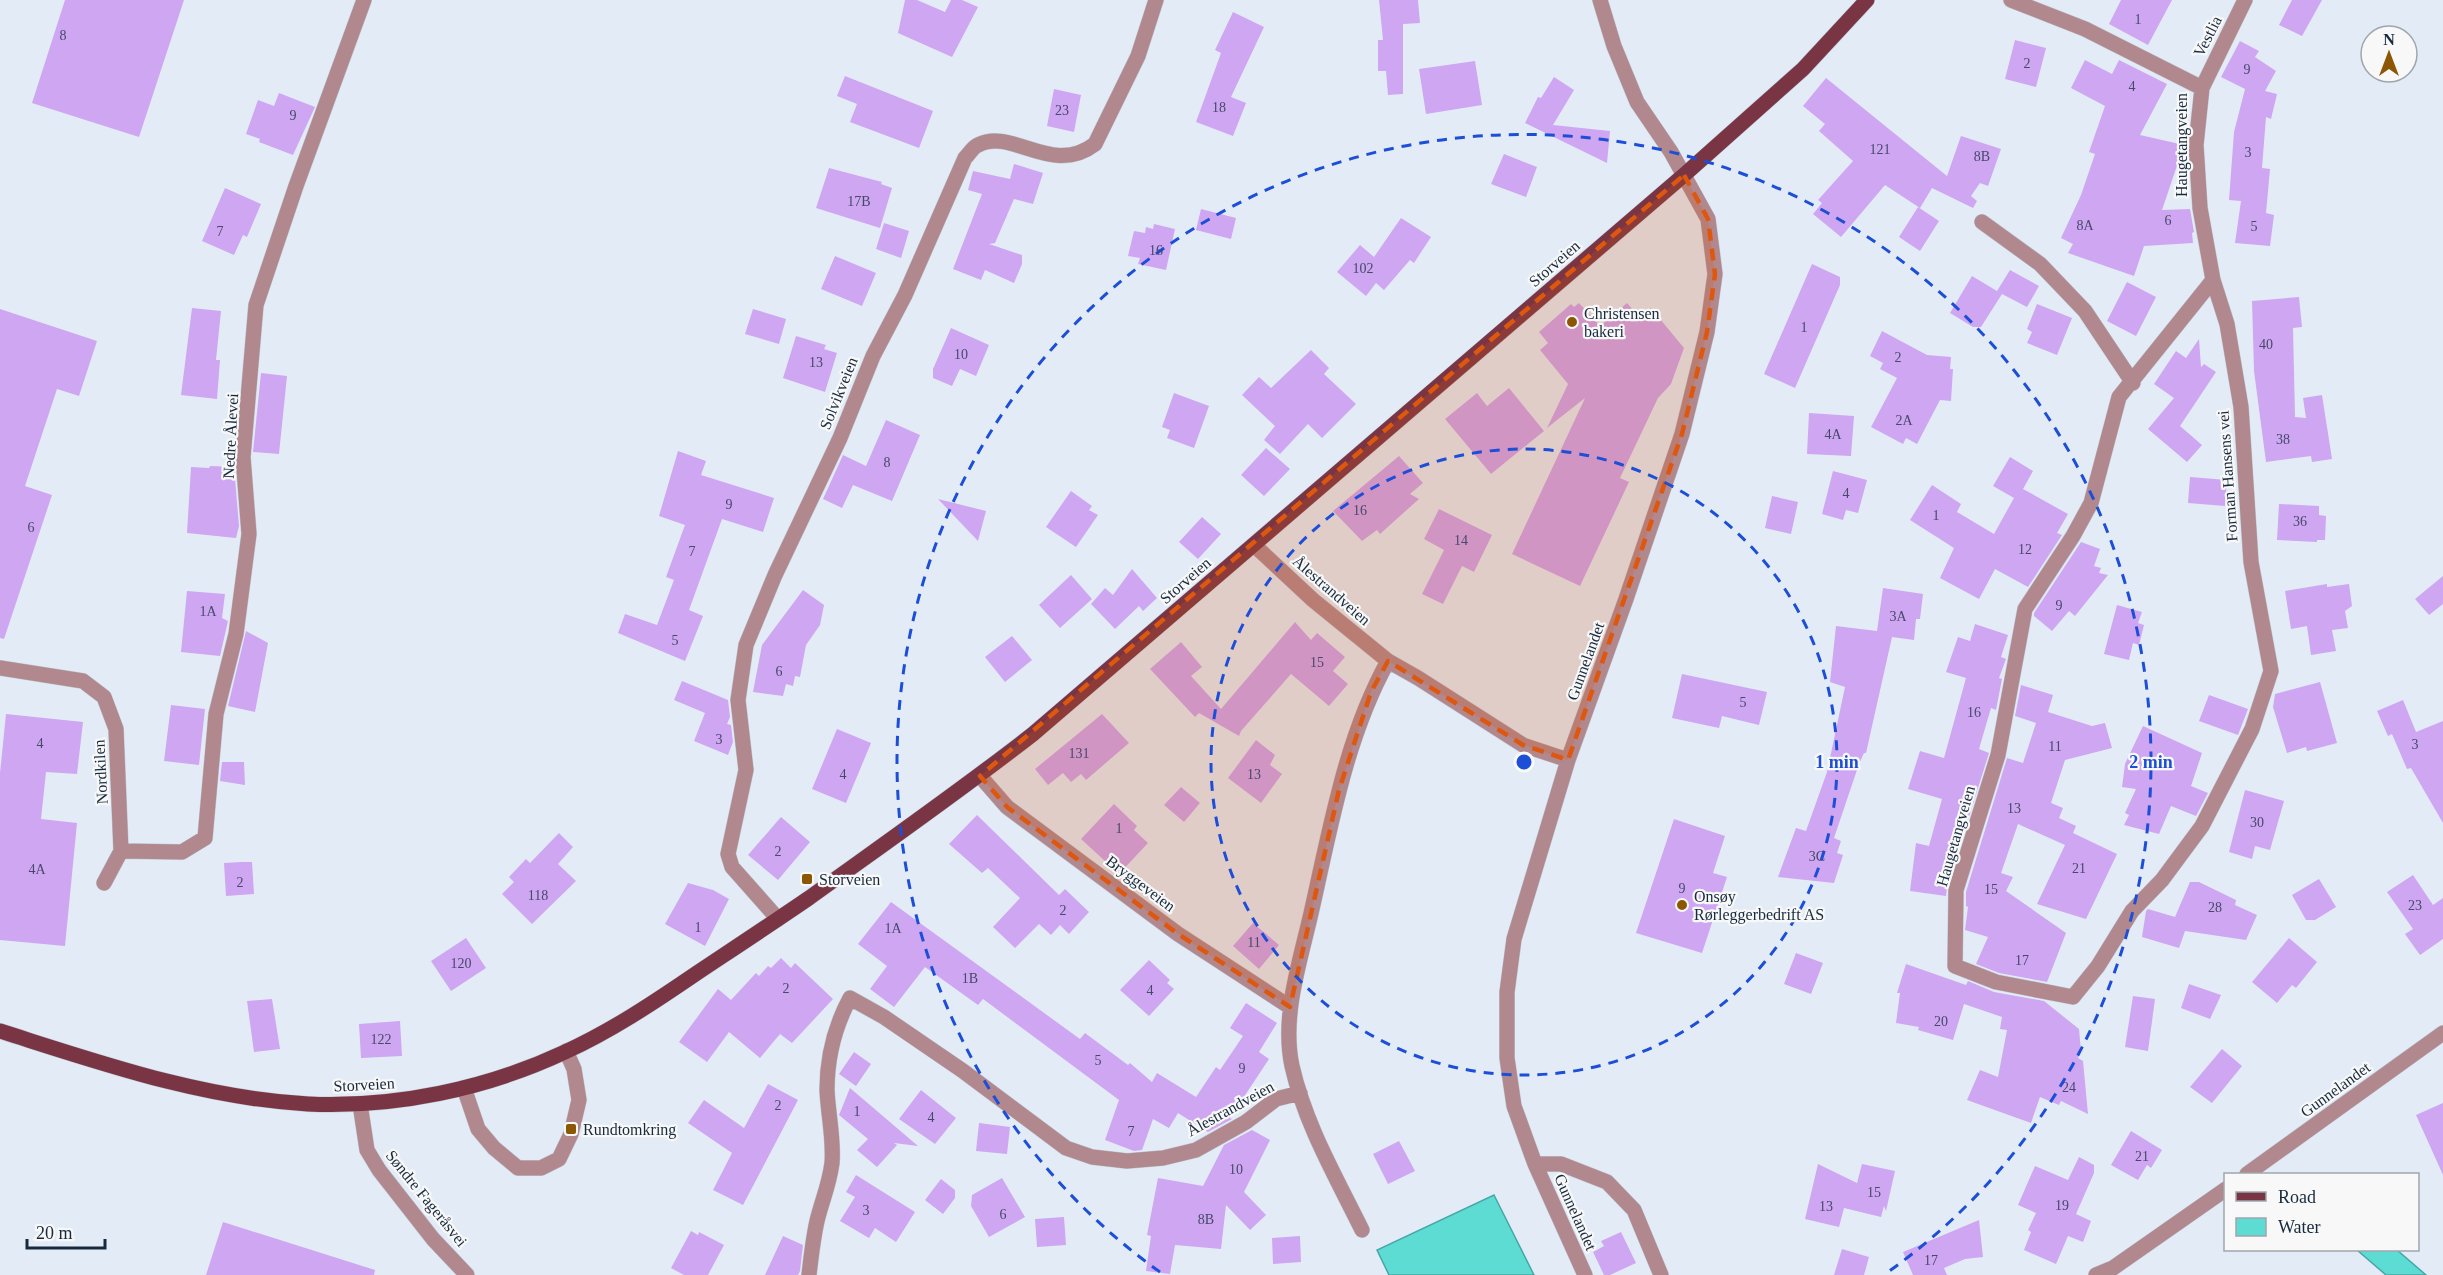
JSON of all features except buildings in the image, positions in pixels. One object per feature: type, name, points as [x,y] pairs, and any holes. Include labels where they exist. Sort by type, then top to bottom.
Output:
[{"type":"main road","name":"Storveien","points":[[0,1031],[132,1073],[209,1092],[269,1101],[360,1104],[402,1100],[465,1088],[515,1073],[566,1052],[643,1009],[778,919],[980,776],[1087,689],[1684,175],[1803,69],[1867,0]]},
{"type":"street","name":"Nedre Ålevei","points":[[122,851],[182,852],[205,838],[216,714],[236,634],[249,534],[243,457],[256,305],[296,186],[364,0]]},
{"type":"street","name":"Solvikveien","points":[[778,919],[732,867],[728,854],[746,770],[738,700],[746,645],[771,585],[840,438],[873,356],[905,295],[965,158],[977,145],[992,141],[1050,155],[1068,156],[1084,153],[1095,144],[1138,56],[1156,0]]},
{"type":"street","name":"Gunnelandet","points":[[1584,1275],[1535,1164],[1514,1106],[1507,1058],[1507,992],[1514,939],[1568,760],[1682,434],[1707,332],[1715,274],[1708,219],[1684,175],[1637,102],[1614,46],[1600,0]]},
{"type":"street","name":"Haugetangveien","points":[[2011,0],[2085,30],[2202,88],[2196,145],[2200,208],[2213,280],[2120,397],[2091,503],[2073,536],[2025,609],[1998,755],[1956,890],[1955,966],[1996,982],[2073,997],[2097,966],[2132,910],[2162,880],[2202,826],[2252,729],[2271,670]]},
{"type":"street","name":"Vestlia","points":[[2202,88],[2245,0]]},
{"type":"street","points":[[1982,222],[2040,264],[2085,311],[2133,382]]},
{"type":"street","name":"Forman Hansens vei","points":[[2213,280],[2227,324],[2241,407],[2251,562],[2271,670]]},
{"type":"street","name":"Ålestrandveien","points":[[1254,545],[1313,600],[1388,661],[1523,745],[1568,760]]},
{"type":"street","name":"Ålestrandveien","points":[[809,1275],[813,1239],[829,1187],[831,1169],[827,1089],[833,1040],[840,1016],[850,998],[884,1017],[963,1071],[1065,1148],[1092,1157],[1127,1161],[1163,1158],[1196,1150],[1246,1122],[1276,1099],[1300,1093],[1292,1064],[1290,1006],[1339,790],[1371,692],[1388,661]]},
{"type":"street","name":"Nordkilen","points":[[0,668],[83,681],[104,697],[116,729],[122,851]]},
{"type":"street","name":"Bryggeveien","points":[[980,776],[1007,807],[1052,838],[1178,934],[1290,1006]]},
{"type":"street","points":[[104,883],[122,851]]},
{"type":"street","name":"Gunnelandet","points":[[2248,1173],[2443,1033]]},
{"type":"street","points":[[465,1088],[478,1129],[494,1148],[518,1168],[541,1168],[559,1159],[572,1134],[579,1100],[574,1068],[566,1052]]},
{"type":"street","points":[[1300,1093],[1312,1128],[1362,1230]]},
{"type":"street","name":"Søndre Fageråsvei","points":[[360,1104],[367,1150],[373,1160],[433,1239],[467,1275]]},
{"type":"street","name":"Gunnelandet","points":[[1535,1164],[1561,1164],[1607,1182],[1634,1210],[1661,1275]]},
{"type":"street","points":[[2096,1275],[2113,1268],[2224,1190]]},
{"type":"highlighted area","points":[[1684,175],[1708,219],[1715,274],[1707,332],[1682,434],[1568,760],[1523,745],[1388,661],[1371,692],[1339,790],[1290,1007],[1178,934],[1007,807],[980,776]]},
{"type":"water","points":[[1494,1195],[1534,1275],[1389,1275],[1377,1250]]},
{"type":"water","points":[[2358,1251],[2398,1251],[2426,1275],[2386,1275]]},
{"type":"place","name":"Christensen bakeri","points":[[1572,322]]},
{"type":"place","name":"Storveien","points":[[807,879]]},
{"type":"place","name":"Onsøy Rørleggerbedrift AS","points":[[1682,905]]},
{"type":"place","name":"Rundtomkring","points":[[571,1129]]}]
